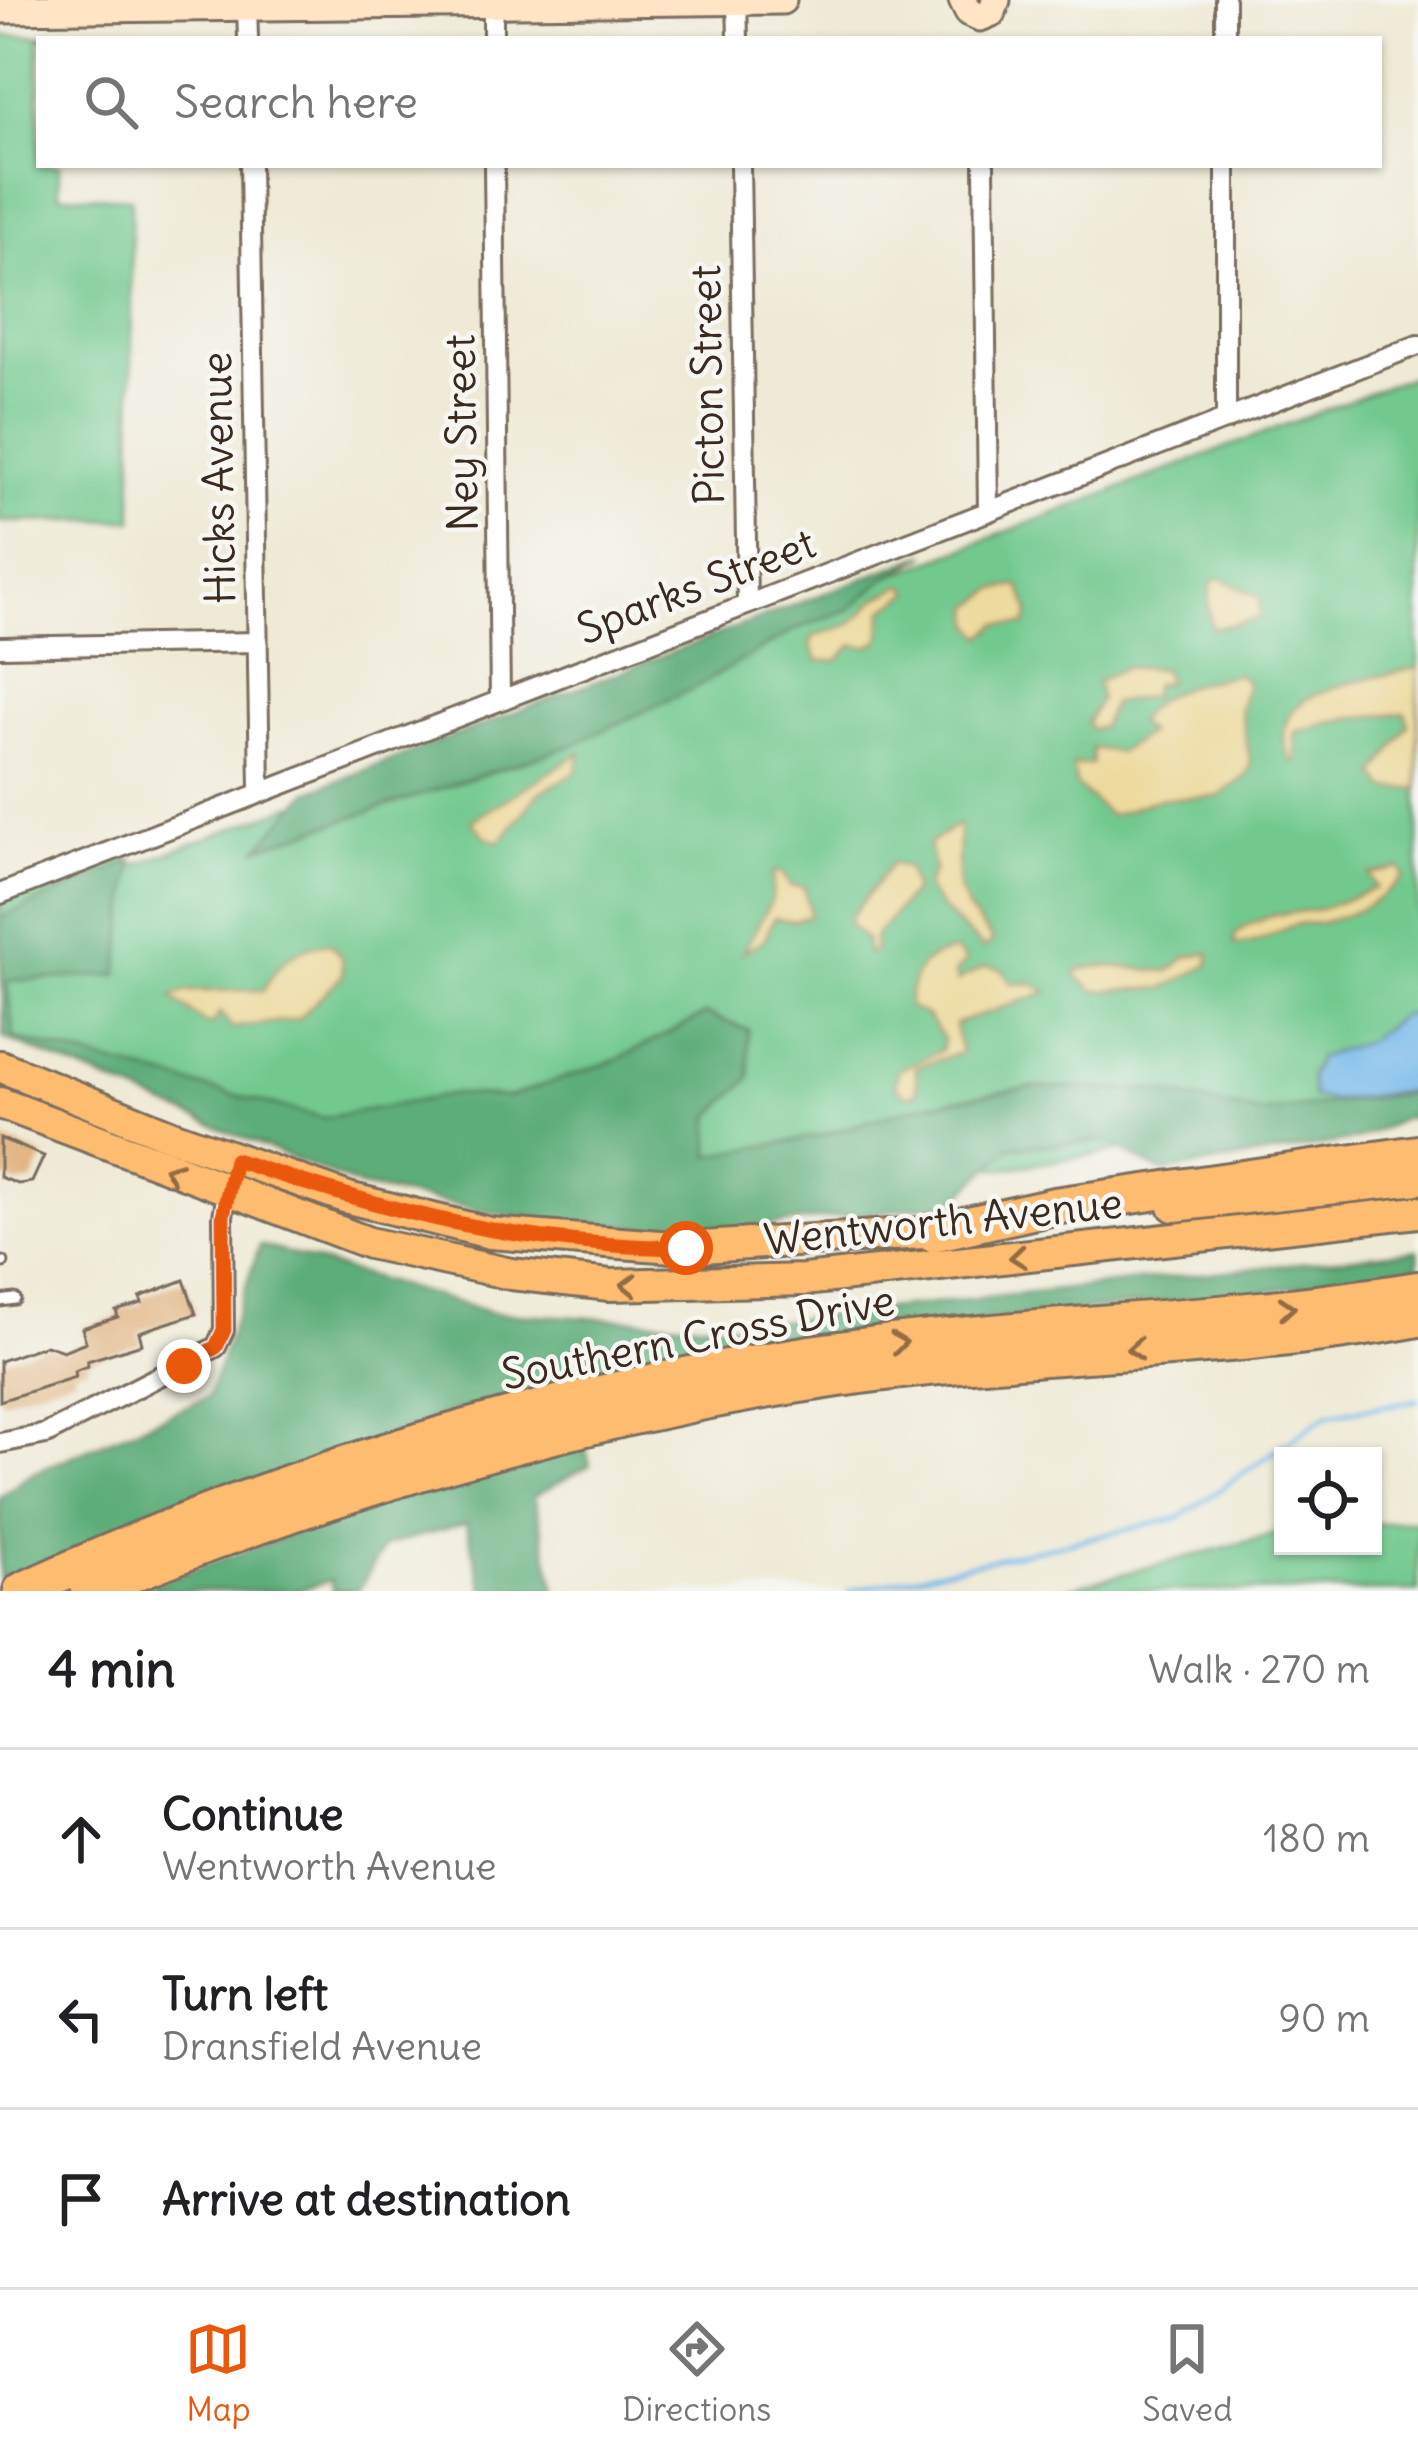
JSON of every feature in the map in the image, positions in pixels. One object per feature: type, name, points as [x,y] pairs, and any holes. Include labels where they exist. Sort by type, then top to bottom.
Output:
[{"type":"highway","points":[[932,1233],[1054,1206],[1418,1154]]},
{"type":"highway","name":"Southern Cross Drive","points":[[22,1591],[326,1471],[611,1393],[873,1346],[1325,1305],[1418,1290]]},
{"type":"highway","name":"Southern Cross Drive","points":[[88,1591],[298,1508],[418,1471],[697,1401],[864,1375],[1291,1336],[1418,1318]]},
{"type":"main road","points":[[0,9],[42,4],[782,0]]},
{"type":"main road","points":[[952,0],[963,1],[968,13],[980,16],[992,11],[999,0]]},
{"type":"main road","name":"Wentworth Avenue","points":[[0,1066],[235,1160],[412,1217],[565,1243],[686,1248],[932,1233],[1418,1179]]},
{"type":"main road","name":"Wentworth Avenue","points":[[0,1103],[369,1243],[511,1274],[610,1286],[803,1280],[1418,1212]]},
{"type":"street","points":[[999,0],[1018,0]]},
{"type":"street","points":[[1225,0],[1225,36]]},
{"type":"street","points":[[737,1],[738,36]]},
{"type":"street","points":[[493,4],[493,36]]},
{"type":"street","points":[[247,6],[248,36]]},
{"type":"street","name":"Hicks Avenue","points":[[250,168],[260,790]]},
{"type":"street","name":"Ney Street","points":[[494,168],[500,700]]},
{"type":"street","name":"Picton Street","points":[[740,168],[747,604]]},
{"type":"street","points":[[984,168],[988,512]]},
{"type":"street","points":[[1226,168],[1226,420]]},
{"type":"street","name":"Sparks Street","points":[[0,894],[1418,345]]},
{"type":"street","points":[[0,647],[257,642]]},
{"type":"street","points":[[0,1443],[46,1434],[216,1347],[224,1330],[226,1192],[235,1160]]},
{"type":"lane","points":[[0,1301],[15,1300]]},
{"type":"green space","points":[[0,36],[36,36],[36,168],[59,168],[59,195],[131,198],[133,520],[0,522]]},
{"type":"green space","points":[[1418,374],[1418,1117],[1178,1142],[1004,1169],[897,1158],[385,1167],[4,1038],[0,900],[127,852],[129,868]]},
{"type":"green space","points":[[927,554],[884,579],[850,609],[794,630],[698,686],[570,746],[258,848],[308,792]]},
{"type":"green space","points":[[133,860],[118,975],[7,981],[14,1038],[323,1118],[455,1094],[509,1097],[616,1060],[706,1014],[748,1030],[750,1078],[711,1116],[710,1156],[823,1135],[921,1105],[1031,1087],[1152,1090],[1260,1113],[1418,1092],[1418,1112],[1356,1140],[1162,1172],[1104,1141],[1011,1147],[952,1203],[705,1233],[520,1218],[361,1187],[4,1038],[0,918]]},
{"type":"green space","points":[[260,1245],[492,1313],[744,1325],[1418,1250],[1418,1267],[1268,1291],[774,1343],[449,1413],[0,1581],[0,1497],[31,1474],[208,1397]]},
{"type":"green space","points":[[585,1446],[590,1465],[534,1496],[556,1591],[484,1591],[466,1523],[384,1546],[358,1591],[333,1591],[331,1580],[297,1591],[134,1591],[401,1495]]},
{"type":"green space","points":[[1418,1521],[1418,1591],[1058,1591],[1274,1534],[1274,1555],[1382,1555],[1382,1523]]},
{"type":"sand","points":[[1221,578],[1261,598],[1259,619],[1212,629],[1208,605],[1212,581]]},
{"type":"sand","points":[[904,585],[911,592],[884,610],[880,640],[869,647],[853,645],[837,661],[818,661],[810,643],[814,636],[851,624],[878,597]]},
{"type":"sand","points":[[1020,586],[1030,612],[1026,625],[999,624],[983,637],[973,625],[972,607],[995,589]]},
{"type":"sand","points":[[1125,667],[1162,669],[1168,682],[1154,684],[1152,696],[1113,703],[1102,727],[1090,729],[1087,722],[1100,699],[1097,682]]},
{"type":"sand","points":[[1418,667],[1418,789],[1386,789],[1376,774],[1409,725],[1405,713],[1349,718],[1295,732],[1296,762],[1290,759],[1284,734],[1290,715],[1304,700]]},
{"type":"sand","points":[[1239,674],[1247,683],[1240,709],[1251,764],[1246,776],[1218,797],[1158,799],[1110,816],[1076,785],[1072,765],[1092,764],[1092,748],[1119,752],[1148,733],[1137,722],[1156,701],[1182,688]]},
{"type":"sand","points":[[581,752],[576,773],[539,793],[500,842],[486,837],[471,821]]},
{"type":"sand","points":[[959,824],[958,886],[968,910],[993,940],[985,949],[943,910],[926,886],[934,870],[929,844]]},
{"type":"sand","points":[[892,863],[907,868],[914,890],[874,938],[875,950],[867,955],[866,940],[849,924],[850,917]]},
{"type":"sand","points":[[1399,868],[1404,876],[1359,909],[1321,923],[1297,924],[1251,943],[1234,944],[1235,935],[1246,926],[1273,915],[1321,909],[1376,888],[1369,874]]},
{"type":"sand","points":[[773,872],[782,872],[790,886],[804,887],[810,915],[794,921],[774,918],[764,940],[743,952],[772,899]]},
{"type":"sand","points":[[330,943],[342,958],[343,975],[298,1019],[232,1028],[220,1012],[214,1023],[206,1024],[171,997],[187,991],[264,990],[290,957]]},
{"type":"sand","points":[[956,951],[966,961],[955,973],[957,981],[986,966],[1002,969],[1012,984],[1032,983],[1048,992],[955,1024],[961,1053],[916,1067],[917,1093],[907,1096],[895,1085],[898,1070],[941,1051],[943,1039],[926,1015],[908,1007],[912,985],[926,962]]},
{"type":"sand","points":[[1210,953],[1209,965],[1164,988],[1095,991],[1076,976],[1078,970],[1102,966],[1170,971],[1186,957]]},
{"type":"water","points":[[1418,1014],[1418,1090],[1331,1101],[1313,1097],[1310,1076],[1319,1057],[1366,1042],[1401,1015]]},
{"type":"building","points":[[0,1138],[44,1156],[32,1182],[18,1184],[0,1177]]},
{"type":"building","points":[[184,1280],[196,1314],[139,1332],[142,1344],[87,1361],[88,1366],[74,1371],[75,1377],[0,1401],[0,1361],[46,1345],[63,1351],[86,1342],[82,1328],[118,1317],[116,1311],[142,1303],[140,1297]]},
{"type":"waterway","points":[[849,1591],[1179,1518],[1327,1415],[1418,1400]]},
{"type":"route","points":[[184,1366],[216,1347],[224,1330],[223,1216],[235,1160],[412,1217],[490,1233],[565,1243],[686,1248]]}]
